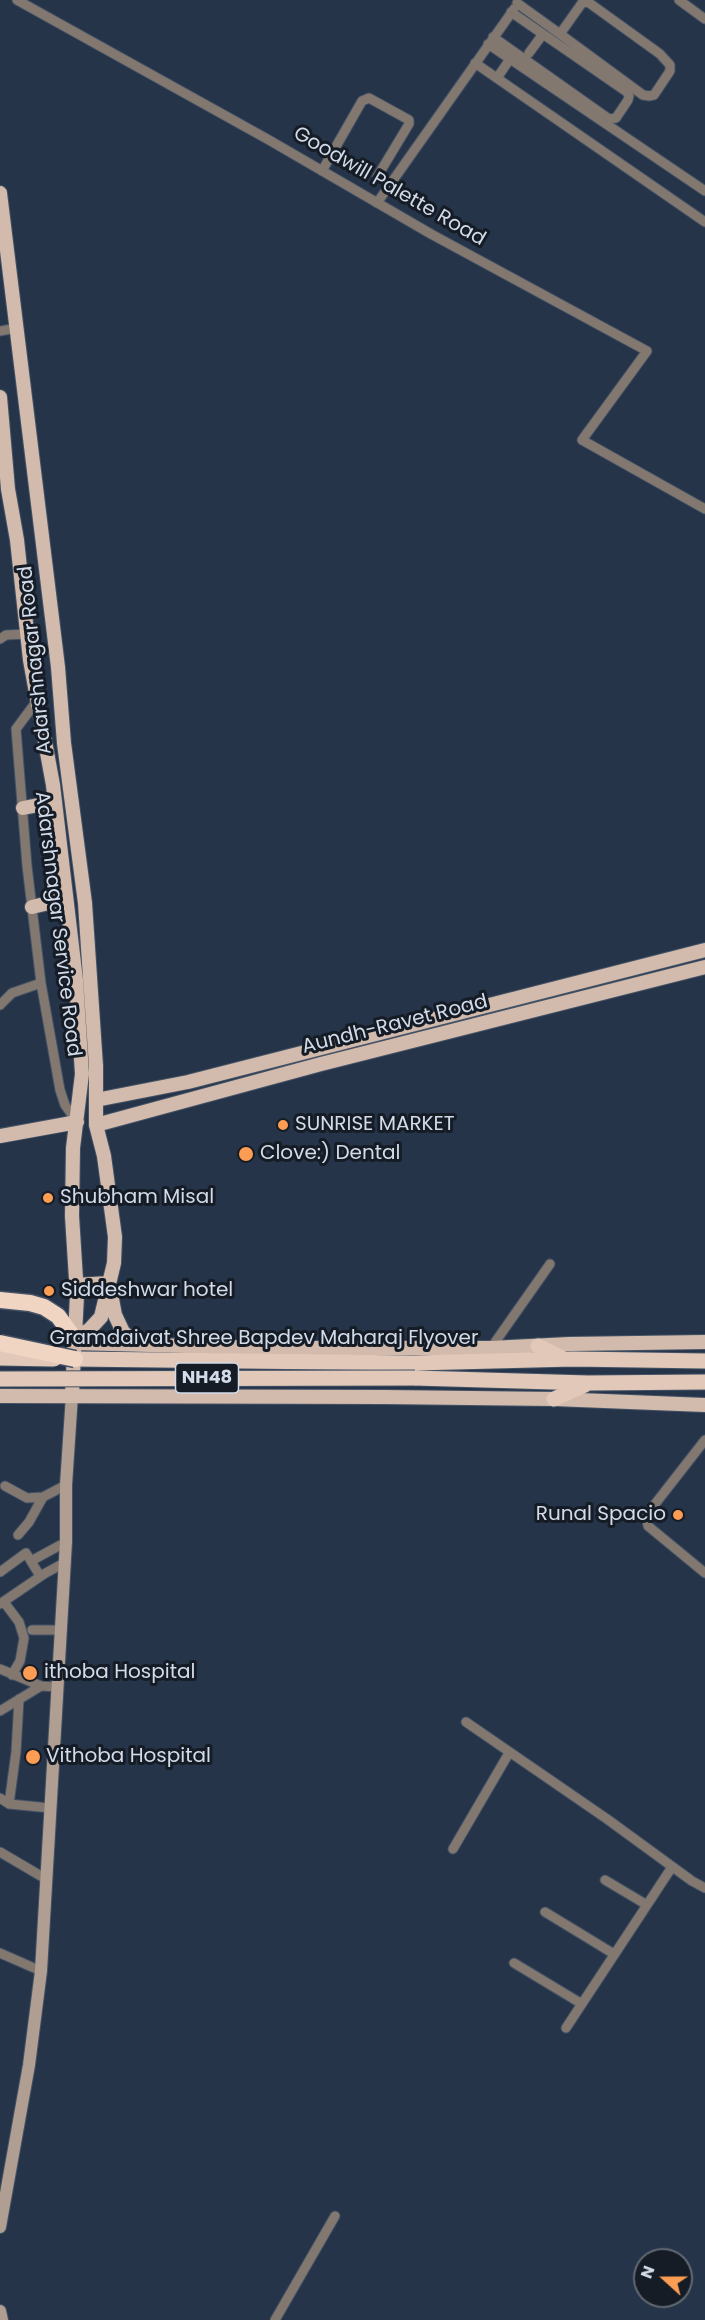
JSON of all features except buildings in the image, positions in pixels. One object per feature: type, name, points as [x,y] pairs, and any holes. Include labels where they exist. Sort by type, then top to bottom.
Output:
[{"type":"highway","points":[[0,1300],[44,1307],[58,1316],[74,1347]]},
{"type":"highway","points":[[0,1343],[74,1347]]},
{"type":"highway","name":"Gramdaivat Shree Bapdev Maharaj Flyover","points":[[0,1358],[74,1347],[588,1383]]},
{"type":"highway","name":"Gramdaivat Shree Bapdev Maharaj Flyover","points":[[0,1379],[414,1371],[530,1351]]},
{"type":"highway","name":"NH48","points":[[530,1351],[563,1359],[705,1361]]},
{"type":"highway","points":[[554,1399],[588,1383]]},
{"type":"highway","name":"NH48","points":[[588,1383],[705,1383]]},
{"type":"main road","name":"Adarshnagar Road","points":[[0,193],[58,667],[63,743],[85,903],[96,1066],[96,1125],[104,1155],[115,1237],[114,1263],[101,1317],[74,1347]]},
{"type":"main road","name":"Adarshnagar Road","points":[[0,397],[4,493],[17,540],[27,634],[54,802],[76,981],[82,1074],[73,1148],[72,1216],[76,1285],[72,1395]]},
{"type":"main road","points":[[23,808],[54,802]]},
{"type":"main road","points":[[32,907],[66,899]]},
{"type":"main road","name":"Aundh-Ravet Road","points":[[96,1100],[188,1082],[705,950]]},
{"type":"main road","name":"Aundh-Ravet Road","points":[[96,1125],[321,1064],[705,967]]},
{"type":"main road","points":[[0,1136],[77,1122]]},
{"type":"main road","points":[[76,1285],[109,1283],[115,1315],[123,1332],[135,1343]]},
{"type":"main road","points":[[74,1347],[135,1343],[264,1348],[490,1348],[530,1351],[569,1344],[705,1342]]},
{"type":"main road","points":[[0,2227],[29,2065],[41,1971],[66,1542],[66,1485],[72,1395]]},
{"type":"main road","points":[[0,1396],[554,1399],[704,1407]]},
{"type":"main road","points":[[0,2312],[2,2320]]},
{"type":"street","name":"Goodwill Palette Road","points":[[17,0],[377,203],[647,351],[582,440],[705,509]]},
{"type":"street","points":[[679,0],[705,19]]},
{"type":"street","points":[[377,203],[518,2],[560,34],[649,96],[654,95],[670,71],[670,65],[660,54],[588,2],[582,3],[560,34]]},
{"type":"street","points":[[491,41],[609,119],[616,118],[628,100],[627,93],[511,12]]},
{"type":"street","points":[[529,53],[543,34]]},
{"type":"street","points":[[491,41],[510,59],[705,191]]},
{"type":"street","points":[[497,78],[510,59]]},
{"type":"street","points":[[475,63],[705,222]]},
{"type":"street","points":[[322,171],[362,102],[369,98],[409,120],[409,124],[377,177]]},
{"type":"street","points":[[0,332],[17,328]]},
{"type":"street","points":[[0,639],[6,635],[27,634]]},
{"type":"street","name":"Adarshnagar Service Road","points":[[39,698],[16,729],[23,808],[41,983],[60,1090],[65,1105],[77,1122]]},
{"type":"street","points":[[0,1005],[12,993],[41,983]]},
{"type":"street","points":[[490,1348],[550,1264]]},
{"type":"street","points":[[704,1444],[648,1513],[647,1520],[648,1526],[705,1573]]},
{"type":"street","points":[[5,1486],[27,1498],[43,1497],[66,1485]]},
{"type":"street","points":[[18,1535],[29,1522],[43,1497]]},
{"type":"street","points":[[31,1561],[66,1542]]},
{"type":"street","points":[[0,1572],[26,1553],[40,1576]]},
{"type":"street","points":[[12,1675],[20,1661],[24,1638],[19,1622],[3,1605],[40,1576],[64,1563]]},
{"type":"street","points":[[32,1630],[61,1630]]},
{"type":"street","points":[[0,1670],[41,1686],[57,1687]]},
{"type":"street","points":[[0,1711],[41,1686]]},
{"type":"street","points":[[9,1804],[16,1752],[19,1699]]},
{"type":"street","points":[[466,1722],[705,1888]]},
{"type":"street","points":[[453,1849],[509,1753]]},
{"type":"street","points":[[0,1798],[9,1804],[50,1808]]},
{"type":"street","points":[[0,1852],[46,1879]]},
{"type":"street","points":[[566,2028],[672,1867]]},
{"type":"street","points":[[604,1880],[647,1905]]},
{"type":"street","points":[[545,1912],[614,1954]]},
{"type":"street","points":[[0,1953],[41,1971]]},
{"type":"street","points":[[514,1963],[582,2004]]},
{"type":"street","points":[[275,2320],[335,2216]]},
{"type":"place","name":"SUNRISE MARKET","points":[[283,1125]]},
{"type":"place","name":"Clove:) Dental","points":[[246,1154]]},
{"type":"place","name":"Shubham Misal","points":[[48,1198]]},
{"type":"place","name":"Siddeshwar hotel","points":[[49,1291]]},
{"type":"place","name":"Runal Spacio","points":[[678,1515]]},
{"type":"place","name":"ithoba Hospital","points":[[30,1673]]},
{"type":"place","name":"Vithoba Hospital","points":[[33,1757]]}]
